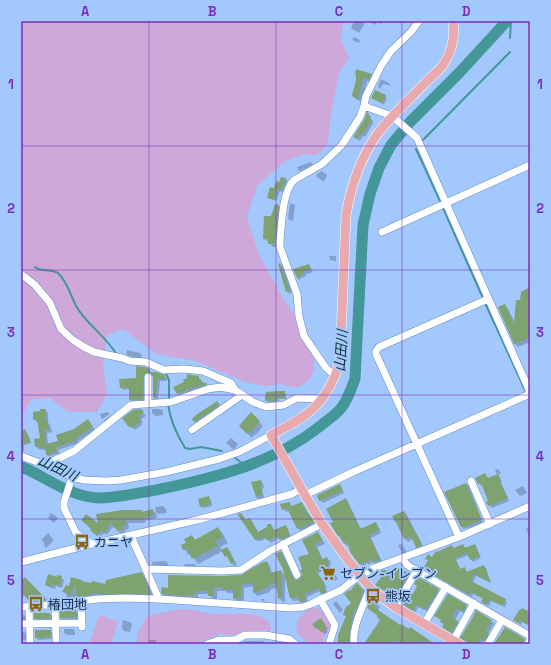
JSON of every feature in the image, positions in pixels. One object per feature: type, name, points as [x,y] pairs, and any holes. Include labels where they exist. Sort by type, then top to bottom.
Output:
[{"type":"main road","points":[[453,21],[453,40],[450,51],[444,63],[392,116],[370,145],[361,164],[350,195],[346,215],[340,360],[335,376],[321,399],[304,416],[272,437],[322,524],[371,589],[395,607],[456,642]]},
{"type":"street","points":[[335,376],[326,368],[304,336],[299,317],[297,294],[280,247],[285,200],[291,183],[294,180],[322,164],[342,144],[360,116],[366,96],[381,66],[391,51],[420,21]]},
{"type":"street","points":[[21,562],[197,520],[303,492],[416,445],[530,393],[417,138],[392,116],[364,106]]},
{"type":"street","points":[[382,232],[530,165]]},
{"type":"street","points":[[21,274],[43,294],[54,311],[61,329],[73,340],[94,352],[130,361],[146,362],[164,370],[184,368],[203,371],[231,383],[239,393]]},
{"type":"street","points":[[459,537],[376,354],[377,348],[488,299]]},
{"type":"street","points":[[148,377],[148,404]]},
{"type":"street","points":[[45,465],[74,451],[131,405],[168,402],[208,389],[220,387],[239,393],[253,402],[266,407],[284,405],[297,398],[321,399]]},
{"type":"street","points":[[192,430],[239,393]]},
{"type":"street","points":[[21,456],[72,477],[84,480],[121,480],[166,472],[219,459],[239,452],[272,437]]},
{"type":"street","points":[[72,477],[64,502],[64,508],[76,533],[92,544]]},
{"type":"street","points":[[471,481],[490,524]]},
{"type":"street","points":[[21,607],[55,605],[113,598],[159,599],[291,608],[303,607],[342,590],[360,575],[374,568],[459,537],[530,506]]},
{"type":"street","points":[[147,569],[222,571],[241,570],[283,544],[322,524]]},
{"type":"street","points":[[131,536],[147,569],[159,599]]},
{"type":"street","points":[[283,544],[297,575]]},
{"type":"street","points":[[402,558],[407,565],[530,636]]},
{"type":"street","points":[[395,607],[417,570]]},
{"type":"street","points":[[424,624],[446,587]]},
{"type":"street","points":[[354,644],[354,633],[356,626],[371,589]]},
{"type":"street","points":[[320,599],[335,625],[329,644]]},
{"type":"street","points":[[21,624],[56,623],[82,625],[81,602]]},
{"type":"street","points":[[456,642],[474,604]]},
{"type":"street","points":[[55,605],[56,639]]},
{"type":"street","points":[[29,606],[30,641]]},
{"type":"street","points":[[488,644],[502,620]]},
{"type":"street","points":[[207,644],[219,640],[235,640],[245,635],[265,635],[274,638],[289,639],[295,644]]},
{"type":"street","points":[[269,644],[274,638]]},
{"type":"street","points":[[528,644],[530,640]]},
{"type":"shaded area","points":[[21,21],[343,21],[341,40],[349,59],[339,72],[330,121],[328,143],[323,150],[314,156],[305,154],[287,160],[258,184],[247,217],[259,255],[286,303],[295,315],[301,334],[314,359],[314,370],[309,380],[297,388],[281,384],[265,386],[245,382],[195,361],[157,354],[123,329],[107,335],[103,366],[107,394],[97,412],[68,412],[50,398],[32,399],[21,416]]},
{"type":"shaded area","points":[[317,608],[331,624],[331,629],[326,632],[322,644],[309,644],[298,634],[296,626],[299,619],[307,609]]},
{"type":"shaded area","points":[[179,609],[214,614],[245,614],[259,616],[268,621],[271,630],[241,633],[232,636],[221,634],[196,644],[137,644],[137,634],[147,616]]},
{"type":"shaded area","points":[[99,615],[118,621],[111,644],[89,644]]},
{"type":"building","points":[[356,69],[372,74],[369,79],[363,78],[358,99],[352,95],[356,80]]},
{"type":"building","points":[[375,90],[386,95],[382,103],[371,98]]},
{"type":"building","points":[[367,112],[369,113],[368,116],[371,118],[371,121],[362,135],[360,134],[357,139],[353,137],[364,120]]},
{"type":"building","points":[[281,177],[286,178],[281,191],[274,188],[276,181],[279,182]]},
{"type":"building","points":[[270,187],[277,189],[274,200],[267,198]]},
{"type":"building","points":[[275,204],[279,205],[275,244],[268,244],[268,239],[263,239],[264,216],[271,216]]},
{"type":"building","points":[[280,263],[290,290],[286,292],[278,264]]},
{"type":"building","points":[[309,264],[311,269],[303,272],[304,274],[297,278],[293,269]]},
{"type":"building","points":[[530,287],[529,338],[514,344],[498,307],[505,304],[514,324],[516,300],[520,300],[521,292]]},
{"type":"building","points":[[136,366],[145,367],[150,369],[150,372],[165,375],[165,379],[157,379],[156,398],[153,398],[153,377],[150,373],[146,373],[144,375],[143,399],[129,400],[129,389],[127,389],[127,387],[120,388],[119,379],[136,378]]},
{"type":"building","points":[[187,374],[199,376],[199,379],[200,378],[202,382],[208,384],[193,387],[177,394],[173,387],[184,382],[183,380],[187,378]]},
{"type":"building","points":[[285,391],[285,398],[277,398],[275,401],[265,401],[266,392]]},
{"type":"building","points":[[217,401],[220,405],[194,422],[192,419],[196,415]]},
{"type":"building","points":[[40,409],[46,409],[46,421],[48,421],[49,430],[45,430],[46,444],[58,441],[56,435],[74,429],[88,419],[93,427],[76,438],[77,440],[56,447],[57,451],[50,453],[51,455],[46,455],[45,448],[40,448],[39,446],[35,447],[34,439],[40,438],[37,419],[33,420],[33,412],[40,411]]},
{"type":"building","points":[[141,409],[144,412],[139,416],[141,419],[139,421],[140,422],[132,428],[128,426],[122,418],[133,410]]},
{"type":"building","points":[[251,412],[260,421],[251,432],[250,431],[247,434],[239,426]]},
{"type":"building","points":[[25,429],[30,442],[21,446],[21,431]]},
{"type":"building","points":[[485,473],[488,478],[498,474],[501,480],[499,480],[508,498],[489,506],[486,503],[488,501],[481,483],[478,484],[475,478]]},
{"type":"building","points":[[261,480],[262,486],[260,486],[263,495],[256,497],[251,482]]},
{"type":"building","points":[[466,483],[482,520],[461,527],[444,492]]},
{"type":"building","points":[[340,484],[343,491],[319,501],[317,495]]},
{"type":"building","points":[[209,496],[211,504],[200,507],[198,499]]},
{"type":"building","points":[[346,498],[360,529],[376,522],[379,530],[369,535],[380,559],[373,563],[371,559],[360,565],[350,552],[347,542],[344,544],[330,523],[333,522],[326,509]]},
{"type":"building","points":[[290,502],[291,506],[302,502],[308,515],[309,514],[314,522],[306,527],[297,529],[287,508],[282,510],[280,504]]},
{"type":"building","points":[[153,509],[154,515],[143,518],[143,520],[125,520],[126,525],[122,527],[123,530],[117,531],[116,527],[113,528],[112,521],[104,533],[101,530],[97,536],[81,520],[86,514],[98,523],[96,514],[123,510],[142,510],[142,512]]},
{"type":"building","points":[[404,511],[422,545],[416,548],[411,536],[404,539],[392,516]]},
{"type":"building","points":[[241,513],[246,520],[250,518],[258,532],[267,527],[267,524],[271,524],[274,530],[286,525],[290,535],[280,540],[277,536],[268,541],[265,537],[255,540],[237,514]]},
{"type":"building","points":[[218,527],[223,537],[215,541],[218,546],[192,559],[187,549],[183,550],[181,545],[186,543],[184,539],[192,535],[195,540]]},
{"type":"building","points":[[318,532],[323,541],[315,544],[322,559],[327,557],[329,562],[327,563],[336,576],[331,579],[321,567],[316,571],[325,584],[323,586],[327,591],[321,594],[318,588],[305,594],[306,601],[299,602],[298,597],[290,598],[283,569],[275,554],[281,551],[293,577],[296,580],[299,579],[302,575],[300,570],[302,569],[298,557],[309,554],[302,540]]},
{"type":"building","points":[[463,544],[465,548],[475,544],[480,556],[470,560],[467,553],[455,558],[460,569],[465,567],[466,572],[484,565],[490,582],[474,574],[471,581],[506,599],[503,605],[489,600],[487,604],[485,604],[481,602],[483,598],[471,592],[469,595],[423,569],[428,560],[425,559],[428,554],[432,557],[436,551],[437,552],[452,545],[454,548]]},
{"type":"building","points":[[227,547],[235,562],[231,564],[227,556],[225,557],[221,550]]},
{"type":"building","points":[[267,561],[270,573],[281,570],[282,598],[278,599],[276,583],[253,593],[253,583],[241,585],[241,597],[233,599],[233,589],[223,590],[222,587],[213,588],[213,596],[208,596],[208,591],[195,591],[195,595],[186,596],[162,594],[161,592],[162,587],[168,588],[168,575],[241,575]]},
{"type":"building","points":[[397,567],[410,572],[395,598],[375,585],[382,576],[380,574],[382,570],[394,574]]},
{"type":"building","points":[[142,572],[151,594],[99,594],[92,592],[91,595],[78,597],[76,596],[76,584],[69,598],[67,598],[68,593],[62,592],[66,585],[69,586],[71,577],[82,580],[81,581],[91,583],[92,581],[105,584],[106,580]]},
{"type":"building","points":[[48,574],[57,577],[57,575],[62,576],[60,586],[53,584],[52,587],[45,585]]},
{"type":"building","points":[[25,577],[47,600],[33,601],[31,599],[29,601],[24,595],[21,598],[21,581]]},
{"type":"building","points":[[418,577],[439,589],[426,610],[416,605],[413,611],[402,604],[410,592],[413,594],[417,586],[414,584]]},
{"type":"building","points":[[357,583],[364,590],[357,608],[354,611],[349,644],[338,644],[338,635],[346,616],[343,615],[345,608],[351,603],[344,594],[349,590],[350,591]]},
{"type":"building","points":[[448,594],[467,605],[463,612],[457,608],[452,617],[458,621],[452,633],[442,627],[444,624],[440,622],[441,620],[434,616]]},
{"type":"building","points":[[371,598],[377,603],[375,608],[400,625],[401,624],[409,629],[410,627],[435,644],[401,644],[396,640],[394,644],[364,644],[380,620],[377,617],[378,616],[367,608]]},
{"type":"building","points":[[522,608],[530,612],[530,626],[519,620],[518,623],[513,620]]},
{"type":"building","points":[[76,610],[77,617],[60,618],[60,611]]},
{"type":"building","points":[[476,610],[492,620],[486,631],[489,633],[484,641],[480,639],[478,644],[470,644],[460,638]]},
{"type":"building","points":[[34,613],[50,613],[50,618],[34,619]]},
{"type":"building","points":[[321,618],[326,626],[326,629],[321,632],[312,624]]},
{"type":"building","points":[[505,627],[525,639],[523,644],[494,644]]},
{"type":"building","points":[[35,630],[51,630],[51,637],[35,638]]},
{"type":"waterway","name":"山田川","points":[[21,467],[62,488],[80,495],[99,498],[128,495],[221,475],[242,468],[282,451],[301,440],[337,413],[346,401],[355,379],[363,225],[370,194],[379,168],[391,145],[410,122],[459,73],[507,21]]},
{"type":"waterway","points":[[510,38],[511,21]]},
{"type":"waterway","points":[[422,141],[510,52]]},
{"type":"waterway","points":[[416,149],[440,201]]},
{"type":"waterway","points":[[443,208],[482,296]]},
{"type":"waterway","points":[[35,267],[41,270],[58,273],[61,276],[80,312],[117,355]]},
{"type":"waterway","points":[[486,305],[525,390]]},
{"type":"waterway","points":[[165,372],[169,380],[169,400]]},
{"type":"waterway","points":[[168,404],[174,427],[185,448],[190,449],[201,447],[222,451]]},
{"type":"waterway","points":[[235,458],[246,466]]},
{"type":"place","name":"カニヤ","points":[[82,542]]},
{"type":"place","name":"セブン-イレブン","points":[[328,573]]},
{"type":"place","name":"熊坂","points":[[373,596]]},
{"type":"place","name":"椿団地","points":[[36,604]]}]
